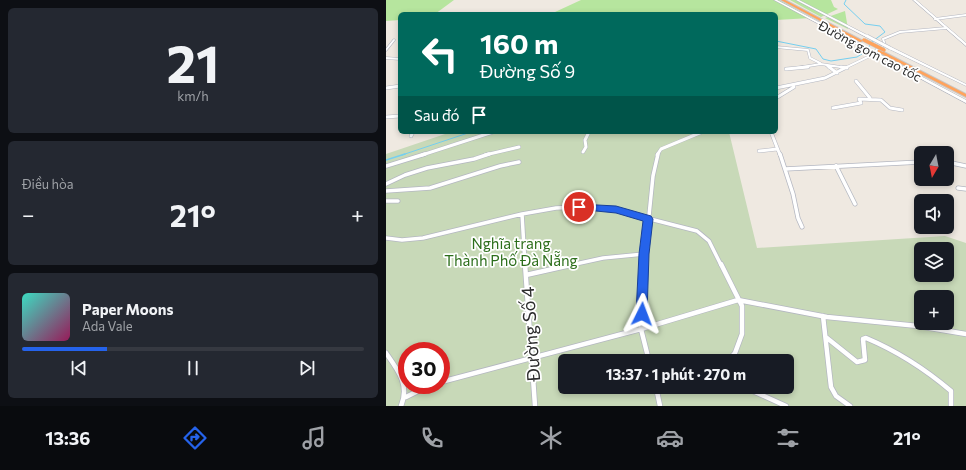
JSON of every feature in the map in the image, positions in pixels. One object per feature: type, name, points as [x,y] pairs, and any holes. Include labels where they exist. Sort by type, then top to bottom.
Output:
[{"type":"highway","points":[[783,0],[864,39]]},
{"type":"highway","points":[[789,0],[864,39],[881,51],[966,96]]},
{"type":"highway","points":[[881,51],[966,92]]},
{"type":"main road","name":"Đường gom cao tốc","points":[[775,0],[966,102]]},
{"type":"main road","name":"Đường gom cao tốc","points":[[797,0],[864,39],[890,48],[966,85]]},
{"type":"main road","points":[[914,0],[966,44]]},
{"type":"street","points":[[935,19],[966,15]]},
{"type":"street","points":[[778,88],[811,82],[837,73],[874,53],[877,49],[885,45],[883,39],[896,33],[946,28]]},
{"type":"street","points":[[386,50],[394,40]]},
{"type":"street","points":[[778,47],[808,50],[810,58],[821,64]]},
{"type":"street","points":[[386,58],[398,59]]},
{"type":"street","points":[[786,69],[809,67],[811,65],[821,64],[847,68]]},
{"type":"street","points":[[826,65],[837,73]]},
{"type":"street","points":[[856,81],[870,98]]},
{"type":"street","points":[[778,97],[796,85]]},
{"type":"street","points":[[386,88],[398,86]]},
{"type":"street","points":[[833,108],[862,103],[858,99],[870,98],[881,100],[886,107],[892,110],[902,110]]},
{"type":"street","points":[[386,117],[398,116]]},
{"type":"street","points":[[386,166],[487,134]]},
{"type":"street","points":[[583,152],[586,147],[585,140],[588,134]]},
{"type":"street","points":[[647,354],[641,329],[644,254],[658,152],[663,147],[694,134]]},
{"type":"street","points":[[772,134],[796,202],[799,224],[802,227]]},
{"type":"street","points":[[386,184],[405,175],[427,168],[474,159],[487,154],[519,147]]},
{"type":"street","points":[[759,151],[777,149]]},
{"type":"street","points":[[386,191],[410,191],[429,188],[476,173],[519,162]]},
{"type":"street","points":[[785,169],[914,162]]},
{"type":"street","points":[[954,163],[966,166]]},
{"type":"street","points":[[836,166],[855,204]]},
{"type":"street","points":[[958,188],[966,189]]},
{"type":"street","points":[[386,200],[398,201]]},
{"type":"street","points":[[386,238],[402,240],[423,238],[522,214],[556,208],[595,207],[616,210],[697,232],[709,241],[742,306],[742,334],[733,354]]},
{"type":"street","name":"Đường Số 4","points":[[522,214],[536,406]]},
{"type":"street","points":[[526,275],[603,258],[644,254]]},
{"type":"street","points":[[450,380],[641,329],[738,300],[823,316],[918,326],[966,334]]},
{"type":"street","points":[[823,316],[827,338],[831,387],[836,396],[850,406]]},
{"type":"street","points":[[827,338],[857,362],[865,360],[863,339],[866,338],[905,357],[938,379],[951,391],[951,406]]},
{"type":"street","points":[[386,353],[398,370]]},
{"type":"street","points":[[401,406],[406,397],[411,394]]},
{"type":"street","points":[[657,394],[660,406]]},
{"type":"street","points":[[759,394],[786,406]]},
{"type":"green space","points":[[386,0],[454,0],[438,12],[398,12],[398,20],[386,21]]},
{"type":"green space","points":[[581,0],[779,0],[811,18],[778,20],[778,12],[555,12]]},
{"type":"green space","points":[[790,0],[831,0],[834,7],[838,9],[821,17]]},
{"type":"green space","points":[[845,11],[848,29],[825,18]]},
{"type":"green space","name":"Nghĩa trang Thành Phố Đà Nẵng","points":[[445,134],[729,134],[757,248],[945,236],[966,243],[966,406],[386,406],[386,154]]},
{"type":"waterway","points":[[778,41],[816,49],[823,59],[831,61],[857,57],[865,52],[873,41],[885,32],[880,26],[865,24],[844,4],[846,0]]},
{"type":"waterway","points":[[405,154],[465,134]]},
{"type":"waterway","points":[[386,160],[405,154]]},
{"type":"route","points":[[579,207],[607,208],[648,219],[644,254],[642,314]]}]
